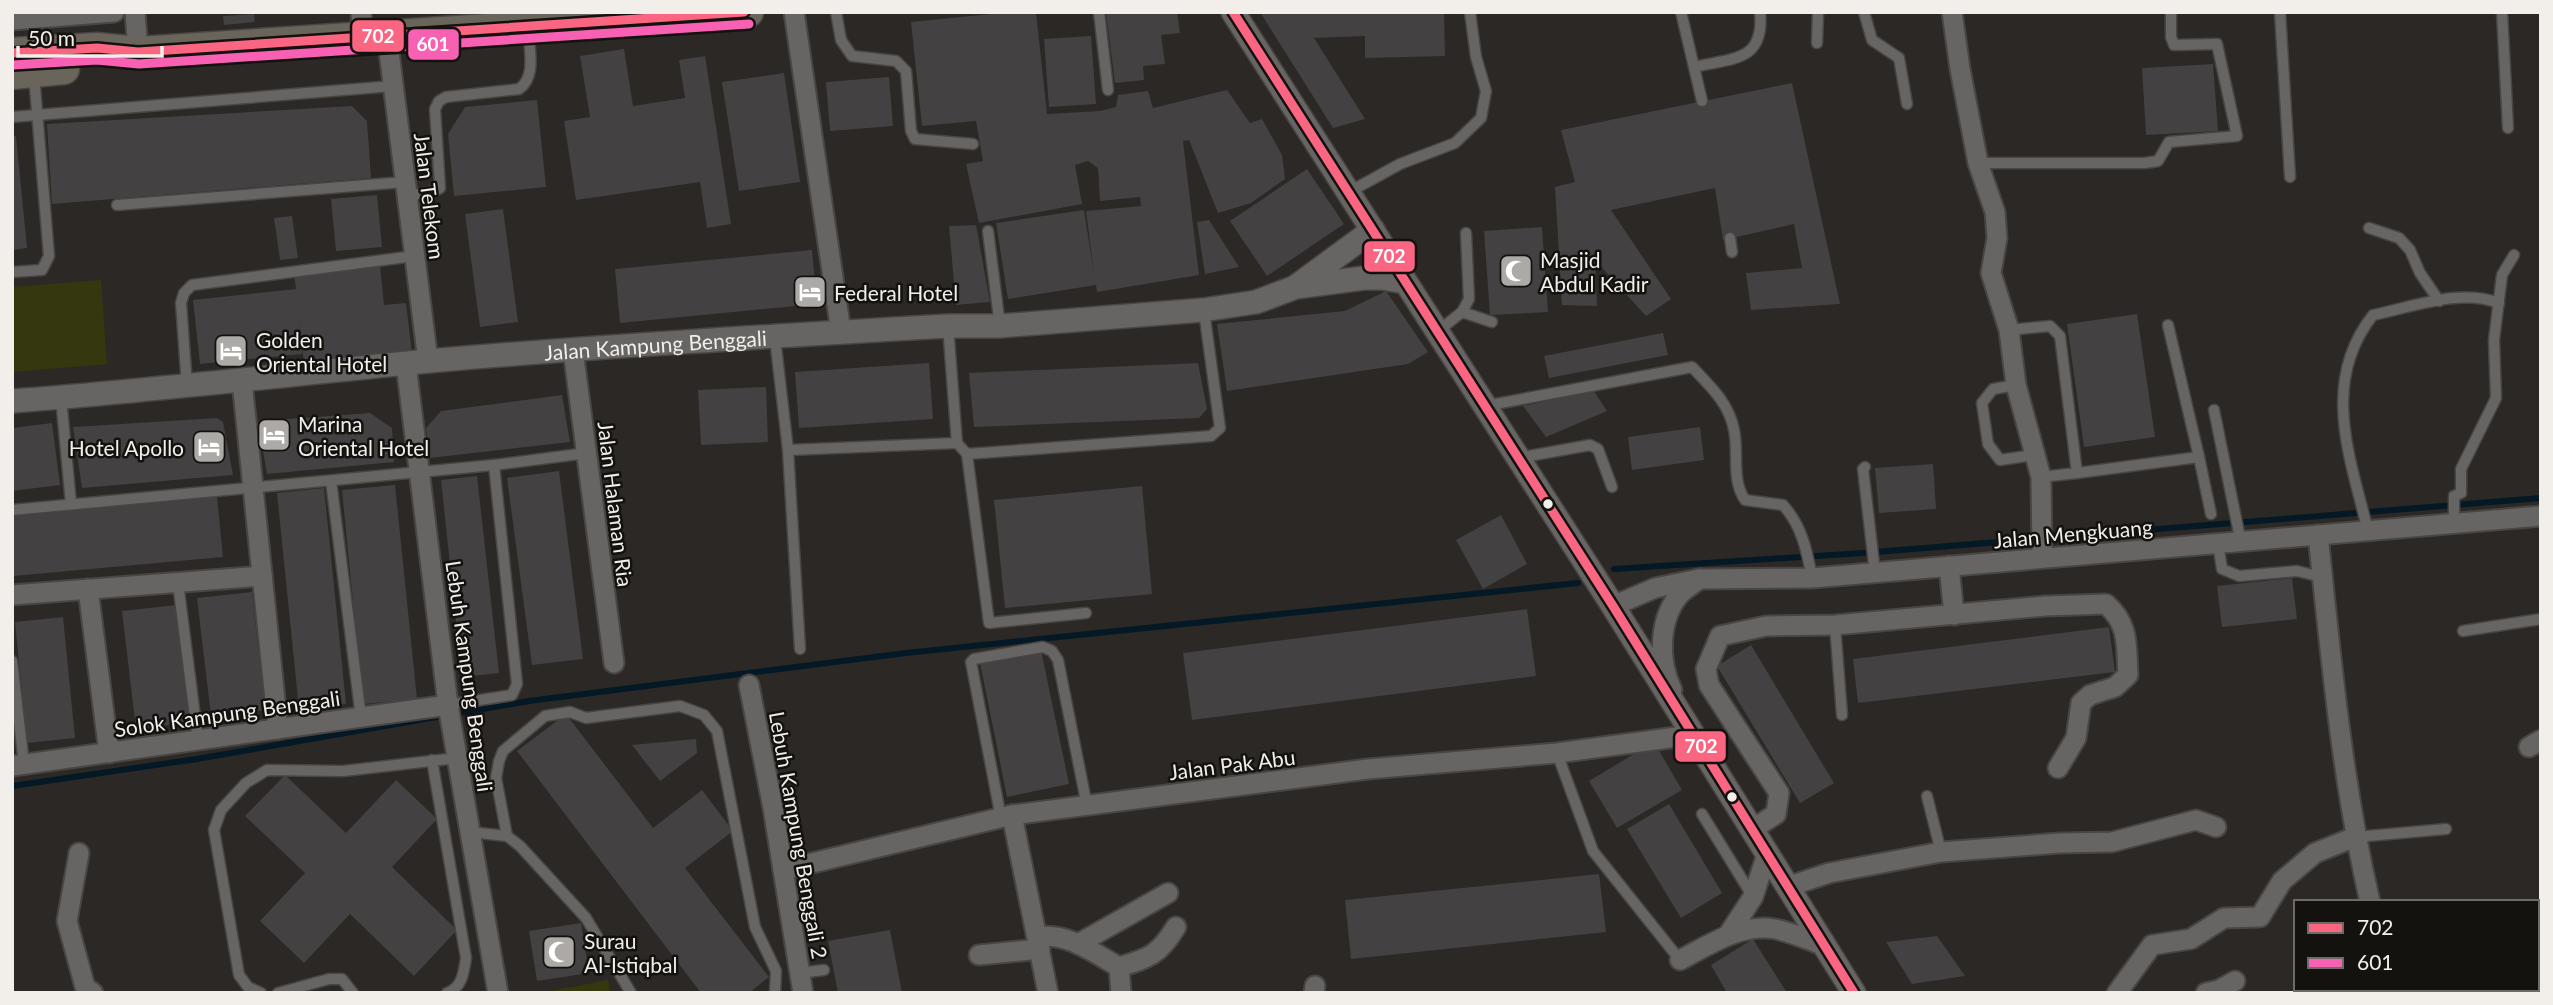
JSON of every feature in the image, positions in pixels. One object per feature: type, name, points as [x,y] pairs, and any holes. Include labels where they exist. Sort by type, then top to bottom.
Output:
[{"type":"main road","points":[[19,66],[99,66],[138,52],[370,29],[509,25],[748,12]]},
{"type":"street","points":[[12,20],[114,12]]},
{"type":"street","points":[[135,12],[138,52]]},
{"type":"street","points":[[794,12],[841,332]]},
{"type":"street","points":[[1233,12],[1613,606],[1854,993]]},
{"type":"street","points":[[1952,12],[1978,163],[1995,212],[1997,238],[1991,273],[2009,330],[2016,386],[2041,477],[2042,545]]},
{"type":"street","name":"Jalan Telekom","points":[[370,29],[393,86],[414,256],[417,363]]},
{"type":"street","points":[[1296,287],[1373,230]]},
{"type":"street","points":[[1296,287],[1364,278],[1405,282]]},
{"type":"street","name":"Jalan Kampung Benggali","points":[[12,401],[573,350],[841,332],[1000,326],[1203,310],[1256,302],[1296,287]]},
{"type":"street","name":"Jalan Halaman Ria","points":[[573,350],[614,663]]},
{"type":"street","name":"Lebuh Kampung Benggali","points":[[417,363],[419,474],[449,712],[498,993]]},
{"type":"street","points":[[242,380],[278,729]]},
{"type":"street","name":"Jalan Mengkuang","points":[[1613,606],[1654,588],[1699,579],[1875,567],[1949,566],[2042,545],[2218,544],[2240,537],[2318,535],[2366,526],[2541,516]]},
{"type":"street","points":[[2318,535],[2355,837],[2370,900]]},
{"type":"street","points":[[1949,566],[1954,615]]},
{"type":"street","points":[[12,596],[262,576]]},
{"type":"street","points":[[1692,735],[1667,681],[1662,656],[1663,633],[1669,614],[1680,595],[1699,579]]},
{"type":"street","points":[[88,589],[109,752]]},
{"type":"street","points":[[1753,829],[1776,814],[1779,793],[1709,685],[1706,669],[1720,636],[1766,625],[1835,625],[2045,606],[2106,604],[2116,613],[2126,630],[2128,675],[2115,687],[2090,695],[2081,703],[2076,738],[2058,768]]},
{"type":"street","name":"Lebuh Kampung Benggali 2","points":[[750,685],[803,993]]},
{"type":"street","name":"Solok Kampung Benggali","points":[[18,765],[362,717],[449,712]]},
{"type":"street","name":"Jalan Pak Abu","points":[[783,870],[1007,817],[1368,769],[1557,753],[1692,735]]},
{"type":"street","points":[[1007,817],[1039,943],[1048,993]]},
{"type":"street","points":[[1787,887],[1829,873],[1941,852],[2112,842],[2196,821],[2216,827]]},
{"type":"street","points":[[2117,993],[2152,945],[2191,939],[2224,918],[2260,917],[2282,881],[2315,853],[2355,837]]},
{"type":"street","points":[[79,853],[66,921],[85,987],[93,993]]},
{"type":"street","points":[[1728,934],[1753,897],[1767,854]]},
{"type":"street","points":[[1078,944],[1168,893]]},
{"type":"street","points":[[979,955],[1039,943],[1052,935],[1078,944],[1119,967],[1151,957],[1165,945],[1176,927]]},
{"type":"street","points":[[1681,960],[1728,934],[1757,929],[1774,929],[1823,945]]},
{"type":"street","points":[[1119,967],[1121,993]]},
{"type":"street","points":[[2206,993],[2219,990],[2235,981]]},
{"type":"lane","points":[[836,12],[841,40],[852,56],[896,61],[906,71],[911,131],[915,139],[973,144]]},
{"type":"lane","points":[[1099,12],[1108,90]]},
{"type":"lane","points":[[1349,192],[1400,164],[1455,144],[1482,118],[1486,91],[1475,57],[1470,12]]},
{"type":"lane","points":[[1681,12],[1702,101]]},
{"type":"lane","points":[[1694,67],[1746,55],[1758,43],[1760,12]]},
{"type":"lane","points":[[1817,43],[1818,12]]},
{"type":"lane","points":[[1864,12],[1872,40],[1899,58],[1907,104]]},
{"type":"lane","points":[[1978,163],[2145,163],[2158,161],[2169,142],[2237,136],[2217,44],[2174,45],[2171,37],[2171,12]]},
{"type":"lane","points":[[2280,12],[2290,177]]},
{"type":"lane","points":[[2502,12],[2508,128]]},
{"type":"lane","points":[[117,205],[406,189],[435,191],[440,188],[435,109],[439,101],[446,97],[519,89],[526,84],[530,76],[509,25]]},
{"type":"lane","points":[[12,272],[42,270],[49,256],[37,115],[19,66]]},
{"type":"lane","points":[[12,117],[393,86]]},
{"type":"lane","points":[[2369,228],[2399,238],[2410,250],[2420,273],[2439,300]]},
{"type":"lane","points":[[988,231],[1000,326]]},
{"type":"lane","points":[[1438,331],[1462,312],[1469,299],[1465,233]]},
{"type":"lane","points":[[1730,238],[1732,252]]},
{"type":"lane","points":[[2454,519],[2454,496],[2461,493],[2461,469],[2496,398],[2494,340],[2502,275],[2514,255]]},
{"type":"lane","points":[[187,387],[181,303],[184,293],[192,285],[414,256]]},
{"type":"lane","points":[[2366,526],[2341,411],[2346,375],[2358,333],[2373,314],[2439,300],[2480,296],[2499,303]]},
{"type":"lane","points":[[967,454],[1211,436],[1220,428],[1203,310]]},
{"type":"lane","points":[[1462,312],[1492,322]]},
{"type":"lane","points":[[2168,325],[2211,514]]},
{"type":"lane","points":[[948,326],[957,443],[967,454],[989,623],[1086,613]]},
{"type":"lane","points":[[2009,330],[2050,326],[2060,336],[2077,473]]},
{"type":"lane","points":[[775,338],[788,450],[800,649]]},
{"type":"lane","points":[[1485,406],[1692,367],[1726,405],[1734,431],[1738,488],[1745,500],[1783,505],[1793,516],[1806,547],[1811,572]]},
{"type":"lane","points":[[2016,386],[1993,389],[1982,403],[1987,444],[2000,460],[2034,455]]},
{"type":"lane","points":[[61,397],[71,504]]},
{"type":"lane","points":[[2214,410],[2240,537]]},
{"type":"lane","points":[[788,450],[957,443]]},
{"type":"lane","points":[[1518,458],[1590,445],[1598,449],[1612,487]]},
{"type":"lane","points":[[12,510],[419,474],[587,453]]},
{"type":"lane","points":[[2041,477],[2199,457]]},
{"type":"lane","points":[[449,712],[512,695],[517,684],[494,465]]},
{"type":"lane","points":[[1865,467],[1875,567]]},
{"type":"lane","points":[[331,481],[362,717]]},
{"type":"lane","points":[[2218,544],[2222,569],[2239,576],[2297,571],[2322,578]]},
{"type":"lane","points":[[178,583],[198,740]]},
{"type":"lane","points":[[2463,631],[2541,619]]},
{"type":"lane","points":[[1835,625],[1842,715]]},
{"type":"lane","points":[[1007,817],[971,662],[974,659],[1044,647],[1052,651],[1058,660],[1087,806]]},
{"type":"lane","points":[[12,661],[18,765]]},
{"type":"lane","points":[[507,836],[496,778],[499,761],[503,751],[545,716],[569,712],[586,718],[680,706],[704,715],[717,731],[755,927],[776,971],[775,993]]},
{"type":"lane","points":[[1557,753],[1593,851],[1681,960]]},
{"type":"lane","points":[[261,993],[248,987],[239,975],[214,830],[221,810],[246,783],[267,770],[343,771],[457,758]]},
{"type":"lane","points":[[432,760],[466,958],[463,979],[453,991],[447,993]]},
{"type":"lane","points":[[1927,796],[1941,852]]},
{"type":"lane","points":[[1702,814],[1753,897]]},
{"type":"lane","points":[[2355,837],[2446,829]]},
{"type":"lane","points":[[470,832],[507,836],[520,846],[586,918],[631,993]]},
{"type":"lane","points":[[799,973],[824,970]]},
{"type":"lane","points":[[278,993],[329,979],[342,979],[353,993]]},
{"type":"green space","points":[[101,280],[107,364],[12,372],[12,287]]},
{"type":"green space","points":[[608,980],[610,993],[540,993]]},
{"type":"building","points":[[1036,12],[1047,114],[1100,111],[1116,107],[1118,95],[1148,91],[1153,108],[1227,90],[1250,123],[1262,119],[1282,155],[1285,179],[1251,203],[1218,213],[1189,140],[1183,141],[1199,275],[1097,292],[1096,285],[1008,299],[996,223],[1084,210],[1094,274],[1086,211],[1141,206],[1140,197],[1100,201],[1098,168],[1088,161],[1075,165],[1082,204],[979,223],[966,164],[983,161],[976,121],[922,126],[911,22]]},
{"type":"building","points":[[1106,12],[1177,12],[1180,33],[1161,35],[1165,64],[1143,66],[1144,80],[1115,83]]},
{"type":"building","points":[[1260,12],[1444,12],[1445,56],[1365,58],[1365,36],[1314,38],[1365,119],[1333,128]]},
{"type":"building","points":[[254,14],[255,22],[224,25],[223,16]]},
{"type":"building","points":[[1091,36],[1096,104],[1049,107],[1044,39]]},
{"type":"building","points":[[624,49],[633,106],[685,98],[679,60],[705,56],[731,224],[707,228],[700,182],[576,200],[564,121],[590,117],[580,56]]},
{"type":"building","points":[[2213,64],[2218,131],[2146,135],[2142,68]]},
{"type":"building","points":[[784,73],[800,182],[739,191],[722,82]]},
{"type":"building","points":[[889,77],[893,126],[830,131],[826,82]]},
{"type":"building","points":[[1792,83],[1840,304],[1751,310],[1746,273],[1802,268],[1794,224],[1723,240],[1715,188],[1611,210],[1671,299],[1646,316],[1595,260],[1597,306],[1562,305],[1555,187],[1575,182],[1561,130]]},
{"type":"building","points":[[537,100],[546,187],[454,196],[448,134],[465,107]]},
{"type":"building","points":[[352,106],[367,121],[371,178],[52,204],[47,124]]},
{"type":"building","points":[[16,136],[27,248],[12,250],[12,137]]},
{"type":"building","points":[[1307,169],[1344,224],[1267,276],[1230,221]]},
{"type":"building","points":[[377,195],[382,247],[336,251],[331,199]]},
{"type":"building","points":[[503,209],[518,322],[480,327],[465,214]]},
{"type":"building","points":[[292,216],[298,258],[280,260],[274,218]]},
{"type":"building","points":[[1209,220],[1239,267],[1205,274],[1197,222]]},
{"type":"building","points":[[976,225],[990,302],[956,305],[949,226]]},
{"type":"building","name":"Masjid Abdul Kadir","points":[[1542,227],[1548,312],[1490,315],[1484,231]]},
{"type":"building","points":[[812,250],[817,304],[620,323],[615,269]]},
{"type":"building","points":[[380,265],[384,305],[406,303],[412,353],[304,364],[299,317],[302,354],[200,364],[193,300],[296,289],[294,274]]},
{"type":"building","points":[[1386,291],[1428,352],[1408,364],[1227,391],[1217,324],[1345,311]]},
{"type":"building","points":[[2137,314],[2155,437],[2084,447],[2067,324]]},
{"type":"building","points":[[1663,333],[1668,355],[1549,378],[1544,356]]},
{"type":"building","points":[[929,363],[933,419],[799,428],[795,372]]},
{"type":"building","points":[[1198,363],[1207,409],[1199,418],[974,427],[969,373]]},
{"type":"building","points":[[766,387],[768,442],[701,445],[698,390]]},
{"type":"building","points":[[1594,391],[1607,411],[1546,437],[1523,406]]},
{"type":"building","points":[[562,395],[570,442],[430,458],[426,428],[441,411]]},
{"type":"building","points":[[370,413],[392,428],[394,462],[267,474],[261,439],[275,420]]},
{"type":"building","points":[[217,418],[223,422],[233,475],[82,488],[73,427]]},
{"type":"building","points":[[52,423],[60,485],[12,491],[12,428]]},
{"type":"building","points":[[1700,427],[1704,460],[1632,470],[1628,437]]},
{"type":"building","points":[[1933,464],[1936,509],[1879,513],[1875,468]]},
{"type":"building","points":[[559,471],[583,659],[532,665],[507,478]]},
{"type":"building","points":[[477,476],[499,673],[462,677],[441,480]]},
{"type":"building","points":[[395,485],[417,699],[363,704],[342,490]]},
{"type":"building","points":[[1142,486],[1152,594],[1005,608],[994,500]]},
{"type":"building","points":[[324,488],[346,704],[299,709],[277,493]]},
{"type":"building","points":[[217,497],[223,557],[13,576],[12,516]]},
{"type":"building","points":[[1501,515],[1527,564],[1483,589],[1456,540]]},
{"type":"building","points":[[2292,578],[2297,619],[2222,627],[2217,586]]},
{"type":"building","points":[[252,592],[265,710],[211,716],[197,598]]},
{"type":"building","points":[[176,605],[190,722],[136,729],[122,611]]},
{"type":"building","points":[[1527,609],[1536,676],[1192,720],[1183,653]]},
{"type":"building","points":[[63,617],[75,738],[27,743],[15,622]]},
{"type":"building","points":[[2109,627],[2115,672],[1858,703],[1853,659]]},
{"type":"building","points":[[1751,645],[1834,783],[1800,803],[1717,666]]},
{"type":"building","points":[[1041,650],[1069,784],[1007,797],[980,663]]},
{"type":"building","points":[[566,714],[653,828],[702,790],[733,831],[685,868],[769,977],[749,993],[701,993],[517,751]]},
{"type":"building","points":[[696,739],[697,753],[660,781],[632,745]]},
{"type":"building","points":[[1654,742],[1682,790],[1617,828],[1589,781]]},
{"type":"building","points":[[285,775],[346,833],[396,780],[437,819],[392,867],[457,930],[414,976],[350,914],[304,963],[260,921],[305,873],[245,816]]},
{"type":"building","points":[[1669,804],[1722,893],[1681,918],[1627,829]]},
{"type":"building","points":[[1599,874],[1606,932],[1351,959],[1345,900]]},
{"type":"building","name":"Surau Al-Istiqbal","points":[[581,923],[589,973],[537,981],[529,931]]},
{"type":"building","points":[[890,930],[902,993],[838,993],[828,941]]},
{"type":"building","points":[[1937,936],[1965,976],[1912,984],[1886,942]]},
{"type":"building","points":[[1753,939],[1787,993],[1727,993],[1711,965]]},
{"type":"waterway","points":[[1614,569],[1863,553],[2541,498]]},
{"type":"waterway","points":[[12,786],[197,759],[529,701],[906,653],[1578,583]]},
{"type":"transit line","name":"702","points":[[12,53],[97,48],[138,52],[744,12]]},
{"type":"transit line","name":"702","points":[[1233,12],[1613,606],[1854,993]]},
{"type":"transit line","name":"601","points":[[13,65],[97,60],[139,64],[749,24]]},
{"type":"place","name":"Masjid Abdul Kadir","points":[[1516,271]]},
{"type":"place","name":"Federal Hotel","points":[[810,292]]},
{"type":"place","name":"Golden Oriental Hotel","points":[[231,351]]},
{"type":"place","name":"Marina Oriental Hotel","points":[[274,435]]},
{"type":"place","name":"Hotel Apollo","points":[[209,447]]},
{"type":"place","name":"Surau Al-Istiqbal","points":[[559,952]]}]
